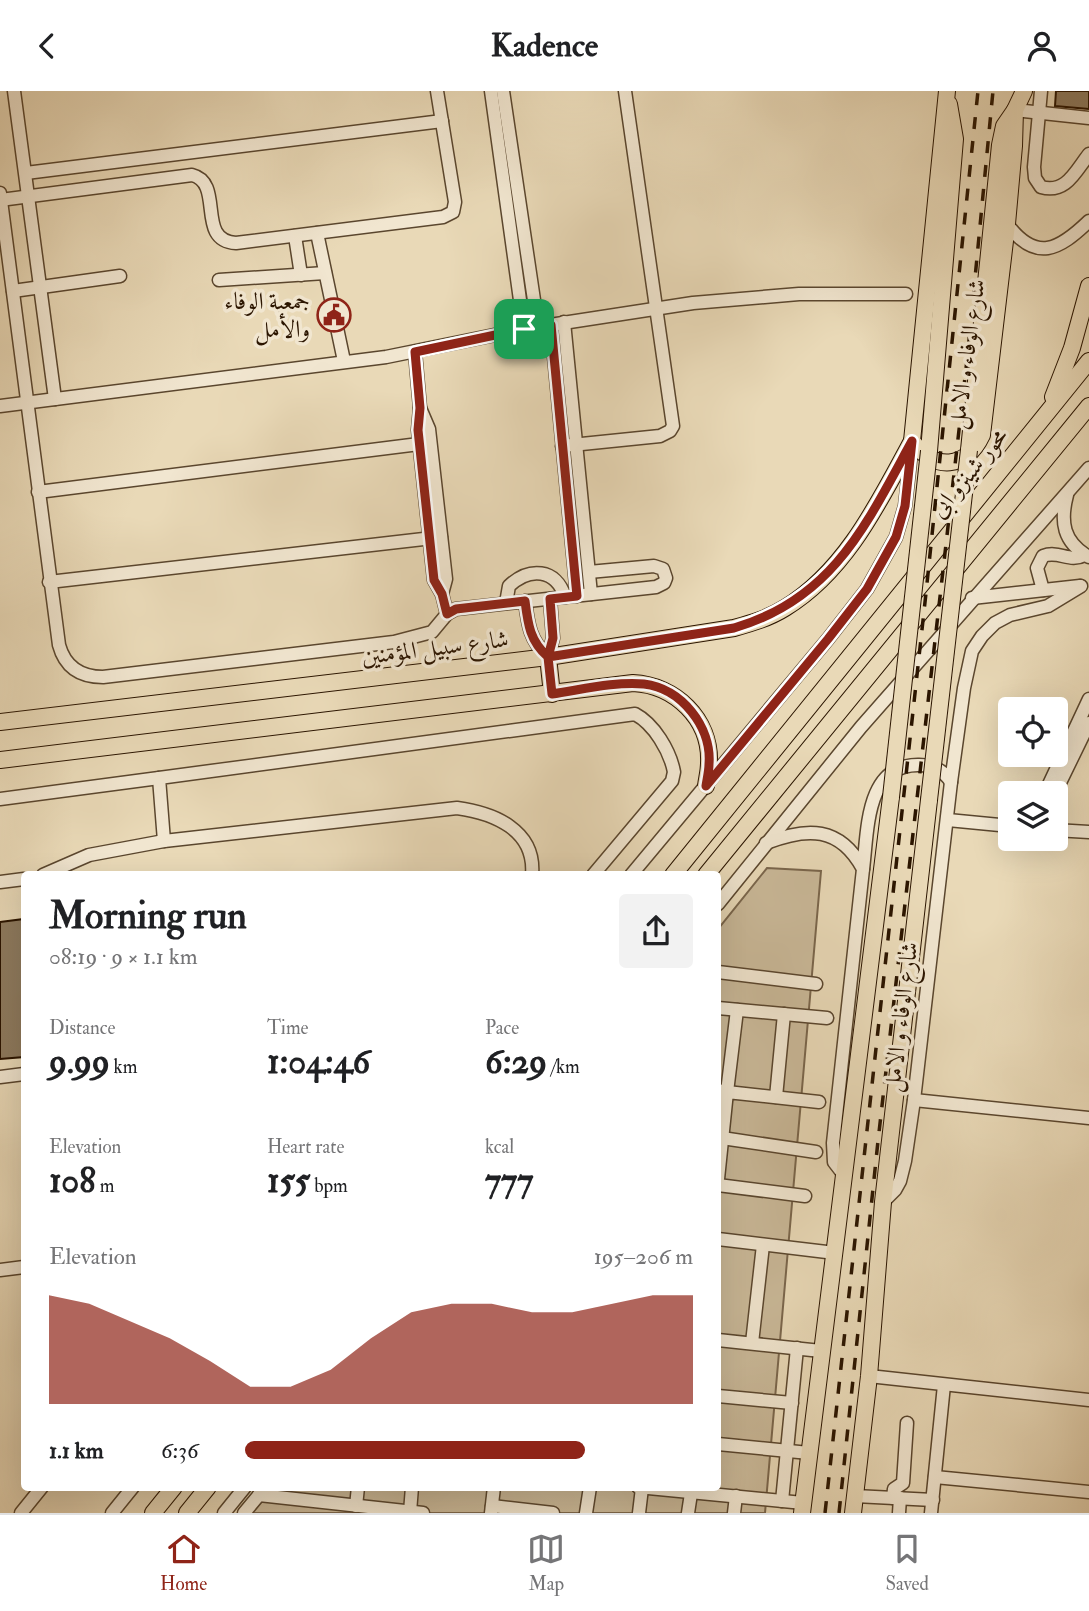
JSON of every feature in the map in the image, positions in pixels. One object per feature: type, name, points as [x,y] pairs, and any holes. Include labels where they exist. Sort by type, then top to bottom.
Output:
[{"type":"main road","name":"شارع الوفاء و الامل","points":[[947,95],[912,441],[920,452],[933,460],[948,463],[964,459],[975,449],[982,435],[1007,224],[1015,110],[1024,91]]},
{"type":"main road","points":[[803,1508],[891,797],[929,451],[955,139],[947,95]]},
{"type":"main road","points":[[883,1202],[969,450],[1000,145],[1004,126],[1015,110]]},
{"type":"main road","points":[[1044,417],[1072,348],[1089,286]]},
{"type":"main road","name":"محور شينزو ابى","points":[[676,871],[1089,361]]},
{"type":"main road","name":"محور شينزو ابى","points":[[709,871],[1089,406]]},
{"type":"main road","name":"شارع سبيل المؤمنين","points":[[0,722],[548,657],[734,628],[759,621],[783,610],[805,595],[827,573],[859,534],[912,441]]},
{"type":"main road","points":[[548,657],[552,694]]},
{"type":"main road","points":[[0,760],[633,683],[654,686],[673,694],[694,715],[705,738],[709,763],[706,786]]},
{"type":"main road","name":"شارع الوفاء و الامل","points":[[853,1513],[869,1376],[883,1202]]},
{"type":"main road","points":[[153,1513],[171,1491]]},
{"type":"main road","points":[[187,1513],[205,1491]]},
{"type":"street","points":[[14,91],[55,399]]},
{"type":"street","points":[[437,91],[455,202],[453,212],[443,217],[236,243],[222,240],[214,228],[205,183],[192,175],[30,196],[0,197],[4,251],[15,305],[49,582],[61,655],[74,670],[93,677],[394,642],[432,632],[447,614],[456,609],[656,587],[661,586],[666,578],[663,569],[654,566],[589,572]]},
{"type":"street","points":[[491,91],[524,329]]},
{"type":"street","points":[[503,91],[577,444],[591,594]]},
{"type":"street","points":[[562,446],[660,436],[670,431],[673,426],[625,91]]},
{"type":"street","points":[[1041,91],[1034,167],[1035,178],[1041,187],[1052,190],[1063,186],[1089,154]]},
{"type":"street","points":[[1015,110],[1089,118]]},
{"type":"street","points":[[26,173],[442,121]]},
{"type":"street","points":[[1007,224],[1023,242],[1047,249],[1055,248],[1069,240],[1089,221]]},
{"type":"street","points":[[317,233],[344,361]]},
{"type":"street","points":[[295,236],[301,275]]},
{"type":"street","points":[[219,280],[325,273]]},
{"type":"street","points":[[13,291],[120,276]]},
{"type":"street","points":[[0,407],[415,352],[524,329],[728,299],[799,294],[906,294]]},
{"type":"street","points":[[0,307],[15,305]]},
{"type":"street","points":[[551,325],[571,596]]},
{"type":"street","points":[[415,352],[420,408],[419,445],[435,538]]},
{"type":"street","points":[[420,408],[429,429],[435,538],[434,580],[442,594],[447,614]]},
{"type":"street","points":[[634,871],[867,589],[896,537],[905,506],[912,441]]},
{"type":"street","points":[[38,492],[419,445]]},
{"type":"street","points":[[721,900],[860,727],[1089,468]]},
{"type":"street","points":[[1068,491],[1063,512],[1065,528],[1072,543],[1087,556]]},
{"type":"street","points":[[49,582],[435,538]]},
{"type":"street","points":[[1043,590],[1037,568],[1044,556],[1053,554],[1073,559],[1087,556]]},
{"type":"street","points":[[506,603],[509,586],[523,576],[532,574],[541,574],[557,580],[571,596]]},
{"type":"street","points":[[972,598],[1085,586]]},
{"type":"street","name":"شارع الوفاء و الامل","points":[[883,1202],[900,1181],[914,1100],[951,782],[967,669],[972,652],[982,636],[995,623],[1010,615],[1048,606],[1085,586]]},
{"type":"street","points":[[525,601],[530,633],[538,648],[548,657],[553,638],[550,599]]},
{"type":"street","points":[[1056,781],[1089,699]]},
{"type":"street","points":[[0,799],[635,714],[645,721],[660,740],[674,772],[672,781],[596,871]]},
{"type":"street","points":[[1057,781],[1089,723]]},
{"type":"street","points":[[845,1175],[834,1162],[833,1143],[871,804],[880,784],[896,770],[917,765],[939,769],[951,782]]},
{"type":"street","points":[[159,778],[164,841]]},
{"type":"street","points":[[54,871],[89,855],[164,841],[457,808],[495,816],[510,826],[522,838],[530,853],[532,871]]},
{"type":"street","points":[[948,820],[998,824]]},
{"type":"street","points":[[1068,831],[1089,832]]},
{"type":"street","points":[[766,843],[798,832],[827,835],[851,850],[863,869]]},
{"type":"street","points":[[0,882],[21,879]]},
{"type":"street","points":[[721,972],[816,984]]},
{"type":"street","points":[[721,1007],[827,1018]]},
{"type":"street","points":[[721,1148],[722,1091],[737,1010]]},
{"type":"street","points":[[776,1097],[784,1014]]},
{"type":"street","points":[[0,1077],[21,1074]]},
{"type":"street","points":[[722,1091],[819,1102]]},
{"type":"street","points":[[914,1100],[1089,1118]]},
{"type":"street","points":[[722,1138],[816,1152]]},
{"type":"street","points":[[721,1185],[805,1196]]},
{"type":"street","points":[[721,1239],[835,1253]]},
{"type":"street","points":[[752,1343],[762,1244]]},
{"type":"street","points":[[0,1270],[21,1267]]},
{"type":"street","points":[[721,1340],[821,1351]]},
{"type":"street","points":[[782,1501],[797,1348]]},
{"type":"street","points":[[869,1376],[1089,1400]]},
{"type":"street","points":[[855,1496],[897,1498],[932,1506],[944,1385]]},
{"type":"street","points":[[721,1396],[792,1403]]},
{"type":"street","points":[[899,1513],[894,1489],[903,1483],[906,1423]]},
{"type":"street","points":[[721,1444],[808,1453]]},
{"type":"street","points":[[935,1477],[1089,1492]]},
{"type":"street","points":[[21,1513],[39,1491]]},
{"type":"street","points":[[112,1513],[130,1491]]},
{"type":"street","points":[[225,1513],[242,1491]]},
{"type":"street","points":[[244,1513],[262,1491],[348,1508],[416,1512],[413,1491]]},
{"type":"street","points":[[348,1508],[356,1491]]},
{"type":"street","points":[[494,1491],[492,1510],[553,1513]]},
{"type":"street","points":[[586,1513],[589,1491]]},
{"type":"street","points":[[639,1513],[640,1491]]},
{"type":"street","points":[[688,1513],[691,1491]]},
{"type":"street","points":[[698,1491],[782,1501],[803,1508]]},
{"type":"street","points":[[734,1513],[736,1496]]},
{"type":"street","points":[[295,1513],[296,1499]]},
{"type":"shaded area","points":[[767,868],[821,871],[765,1513],[239,1513],[257,1491],[721,1491],[721,925]]},
{"type":"building","points":[[1056,91],[1089,91],[1089,109],[1055,106]]},
{"type":"building","points":[[21,919],[21,1057],[0,1059],[0,922]]},
{"type":"railway","points":[[825,1513],[978,91]]},
{"type":"railway","points":[[839,1513],[878,1141],[968,351],[993,91]]},
{"type":"place","name":"جمعية الوفاء والأمل","points":[[334,315]]},
{"type":"route","points":[[524,329],[415,352],[420,408],[418,430],[434,580],[442,594],[447,614],[456,609],[525,601],[530,633],[538,648],[548,657],[552,694],[633,683],[654,686],[673,694],[688,707],[701,726],[708,750],[706,786],[867,589],[896,537],[905,506],[912,441],[859,534],[827,573],[805,595],[783,610],[734,628],[548,657],[553,638],[550,599],[577,596],[551,325],[524,329]]}]
